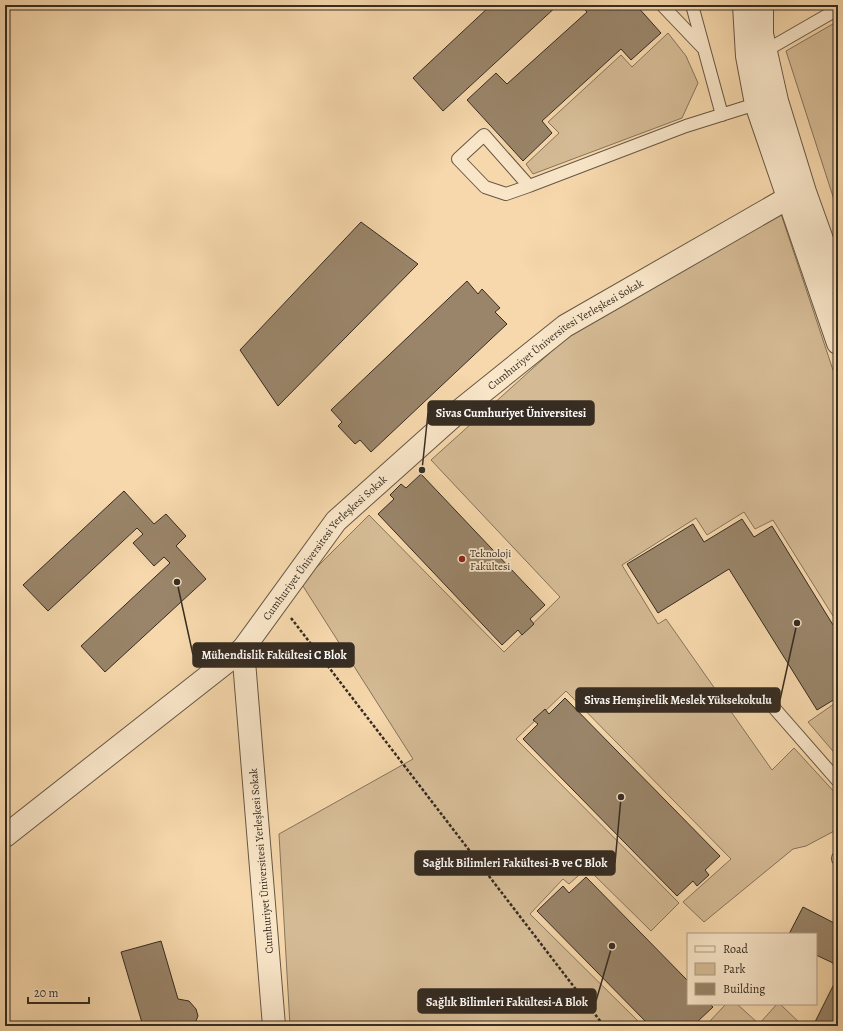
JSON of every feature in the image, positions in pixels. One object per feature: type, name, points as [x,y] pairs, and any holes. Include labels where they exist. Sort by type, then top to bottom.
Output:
[{"type":"street","points":[[744,5],[747,56],[756,104],[838,343]]},
{"type":"street","points":[[762,5],[762,34],[777,101],[796,162],[838,284]]},
{"type":"street","name":"Cumhuriyet Üniversitesi Yerleşkesi Sokak","points":[[5,836],[243,649],[336,521],[459,410],[565,326],[788,198]]},
{"type":"street","name":"Cumhuriyet Üniversitesi Yerleşkesi Sokak","points":[[243,649],[274,1026]]},
{"type":"lane","points":[[662,5],[704,49]]},
{"type":"lane","points":[[692,5],[722,115]]},
{"type":"lane","points":[[765,51],[838,9]]},
{"type":"lane","points":[[529,186],[484,135],[458,159],[485,187],[506,194],[529,186],[686,126],[756,104]]},
{"type":"lane","points":[[768,701],[838,781]]},
{"type":"path","points":[[278,601],[604,1026]]},
{"type":"green space","points":[[838,21],[838,212],[786,51]]},
{"type":"green space","points":[[668,33],[686,56],[698,83],[682,118],[533,174],[526,164],[559,133],[548,122],[621,55],[632,67]]},
{"type":"green space","points":[[780,211],[838,385],[838,624],[773,520],[755,529],[744,512],[707,535],[696,518],[622,565],[658,624],[666,619],[772,770],[794,748],[838,796],[838,829],[806,846],[793,849],[704,922],[683,902],[731,859],[566,691],[516,739],[679,903],[651,931],[587,868],[569,884],[563,879],[530,914],[643,1026],[290,1026],[279,834],[413,759],[301,583],[369,515],[504,652],[560,597],[431,460],[572,333]]},
{"type":"green space","points":[[834,704],[838,709],[838,757],[808,722]]},
{"type":"green space","points":[[725,1005],[738,1005],[759,1024],[776,1005],[781,1005],[803,1026],[714,1026],[710,1021]]},
{"type":"building","points":[[491,5],[558,5],[443,111],[413,78]]},
{"type":"building","points":[[580,5],[636,5],[661,33],[631,60],[621,49],[542,121],[552,133],[523,161],[467,100],[496,73],[507,84],[587,12]]},
{"type":"building","points":[[361,222],[418,264],[278,406],[240,350]]},
{"type":"building","points":[[467,281],[478,294],[482,289],[500,308],[495,312],[507,324],[371,452],[360,440],[355,444],[338,426],[342,422],[331,410]]},
{"type":"building","name":"Teknoloji Fakültesi","points":[[421,474],[545,605],[530,619],[534,624],[522,635],[518,630],[502,645],[378,514],[394,499],[390,495],[401,484],[406,488]]},
{"type":"building","points":[[124,491],[154,524],[166,514],[186,536],[176,546],[206,579],[105,672],[81,646],[170,563],[164,557],[154,566],[133,543],[143,534],[137,528],[48,611],[23,585]]},
{"type":"building","points":[[742,519],[754,537],[772,526],[838,633],[838,704],[835,699],[817,710],[729,569],[658,613],[627,564],[693,524],[704,542]]},
{"type":"building","points":[[565,698],[720,856],[705,870],[709,875],[697,886],[693,881],[677,896],[523,739],[538,724],[533,720],[545,709],[549,714]]},
{"type":"building","points":[[586,877],[687,980],[687,1005],[711,1005],[713,1007],[696,1023],[700,1026],[650,1026],[537,911],[563,886],[569,893]]},
{"type":"building","points":[[803,907],[838,925],[838,1026],[817,1026],[814,1024],[837,978],[833,963],[817,955],[817,933],[790,933]]},
{"type":"building","points":[[161,941],[178,999],[189,1001],[196,1009],[198,1016],[194,1026],[143,1026],[121,952]]},
{"type":"place","name":"Sivas Cumhuriyet Üniversitesi","points":[[422,470]]},
{"type":"place","name":"Teknoloji Fakültesi","points":[[462,559]]},
{"type":"place","name":"Mühendislik Fakültesi C Blok","points":[[177,582]]},
{"type":"place","name":"Sivas Hemşirelik Meslek Yüksekokulu","points":[[797,623]]},
{"type":"place","name":"Sağlık Bilimleri Fakültesi-B ve C Blok","points":[[621,797]]},
{"type":"place","name":"Sağlık Bilimleri Fakültesi-A Blok","points":[[612,946]]}]
